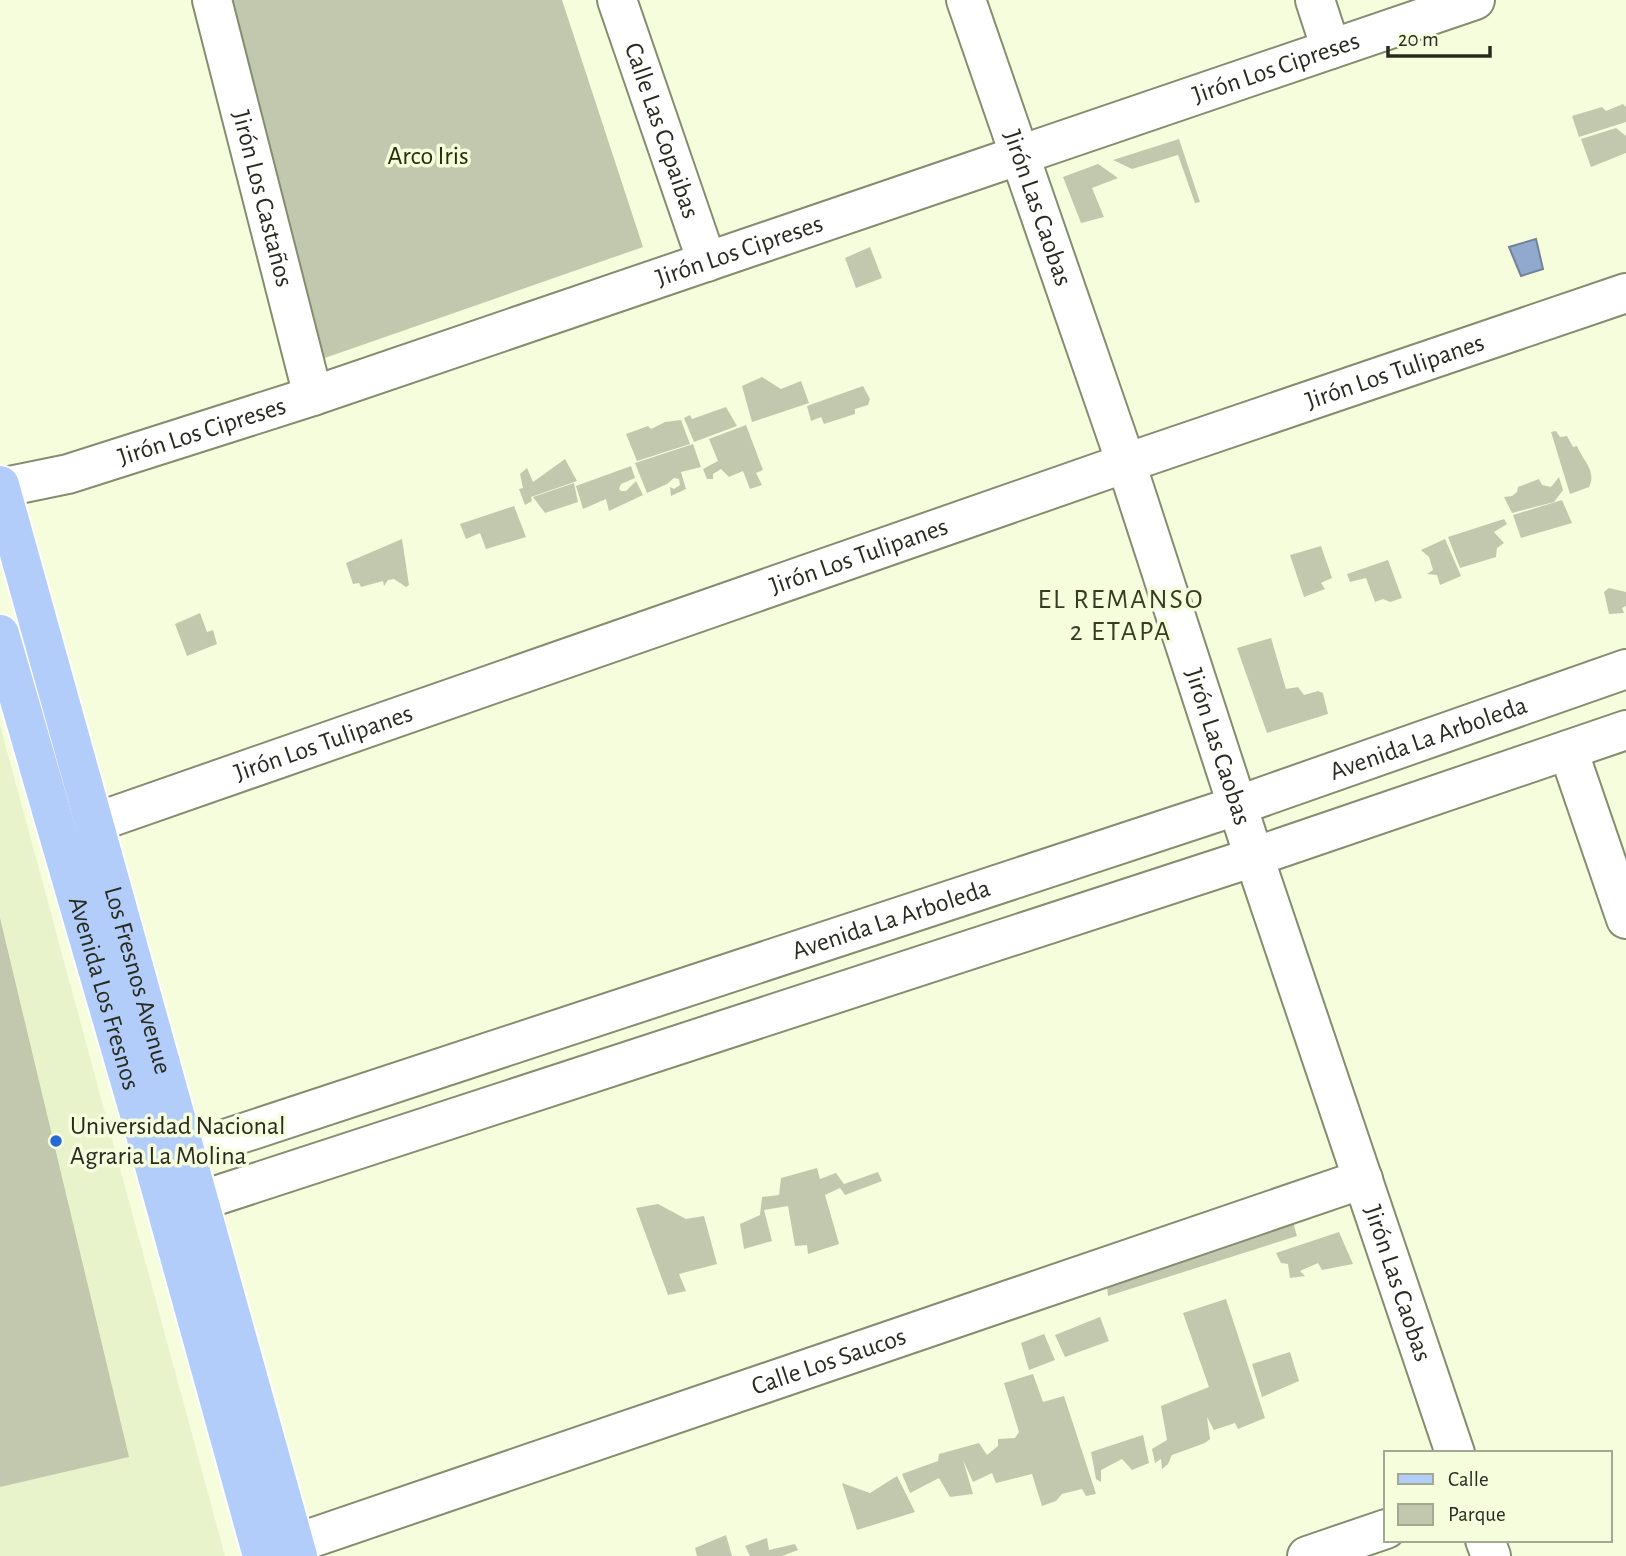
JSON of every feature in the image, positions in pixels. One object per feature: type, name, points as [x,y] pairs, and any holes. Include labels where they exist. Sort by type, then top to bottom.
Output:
[{"type":"main road","name":"Los Fresnos Avenue","points":[[0,487],[94,823],[183,1207],[285,1552]]},
{"type":"main road","name":"Avenida Los Fresnos","points":[[0,634],[170,1158]]},
{"type":"street","name":"Jirón Los Castaños","points":[[212,0],[313,396]]},
{"type":"street","name":"Calle Las Copaibas","points":[[617,0],[707,262]]},
{"type":"street","name":"Jirón Las Caobas","points":[[966,0],[1126,463],[1254,857],[1454,1451]]},
{"type":"street","points":[[1315,0],[1331,49]]},
{"type":"street","name":"Jirón Los Cipreses","points":[[0,487],[68,474],[313,396],[1475,0]]},
{"type":"street","name":"Jirón Los Tulipanes","points":[[94,823],[1126,463],[1626,293]]},
{"type":"street","name":"Avenida La Arboleda","points":[[170,1158],[1239,805],[1626,669]]},
{"type":"street","name":"Avenida La Arboleda","points":[[183,1207],[1254,857],[1626,730]]},
{"type":"street","points":[[1568,750],[1626,919]]},
{"type":"street","name":"Calle Los Saucos","points":[[285,1552],[1363,1179]]},
{"type":"street","points":[[1307,1556],[1384,1530]]},
{"type":"shaded area","name":"Universidad Nacional Agraria La Molina","points":[[0,725],[225,1556],[0,1556]]},
{"type":"green space","name":"Arco Iris","points":[[228,0],[562,0],[643,247],[319,360]]},
{"type":"green space","points":[[1623,104],[1626,107],[1626,122],[1579,137],[1572,116],[1602,107],[1606,111]]},
{"type":"green space","points":[[1616,128],[1626,136],[1626,153],[1591,167],[1581,139]]},
{"type":"green space","points":[[1179,139],[1200,202],[1195,203],[1178,155],[1132,169],[1113,160]]},
{"type":"green space","points":[[1098,164],[1118,178],[1092,188],[1104,217],[1081,223],[1063,177]]},
{"type":"green space","points":[[870,247],[882,278],[856,288],[845,258]]},
{"type":"green space","points":[[762,377],[781,389],[801,381],[809,403],[752,422],[742,386]]},
{"type":"green space","points":[[863,386],[870,399],[868,405],[855,409],[855,414],[824,424],[821,417],[811,421],[807,406]]},
{"type":"green space","points":[[726,407],[737,426],[694,442],[684,418],[690,415],[692,419]]},
{"type":"green space","points":[[681,420],[690,444],[637,461],[626,434],[648,426],[651,429],[665,422]]},
{"type":"green space","points":[[746,425],[763,470],[756,473],[762,485],[750,489],[743,471],[729,477],[721,469],[713,474],[713,479],[707,479],[703,469],[718,461],[709,439]]},
{"type":"green space","points":[[1556,431],[1560,437],[1567,436],[1573,447],[1577,446],[1590,471],[1589,487],[1570,494],[1551,432]]},
{"type":"green space","points":[[693,444],[701,467],[681,472],[686,489],[671,496],[670,487],[674,489],[680,485],[679,479],[674,478],[647,493],[635,463]]},
{"type":"green space","points":[[565,459],[577,481],[531,497],[532,501],[525,505],[519,489],[523,488],[520,474],[527,468],[533,482]]},
{"type":"green space","points":[[631,466],[635,478],[621,484],[619,489],[626,491],[636,481],[643,495],[609,511],[606,499],[583,509],[576,486]]},
{"type":"green space","points":[[1559,477],[1563,490],[1554,502],[1512,513],[1504,497],[1512,496],[1518,487],[1539,479],[1542,485],[1551,487]]},
{"type":"green space","points":[[574,483],[578,502],[545,513],[533,497]]},
{"type":"green space","points":[[1562,500],[1572,523],[1521,538],[1513,515]]},
{"type":"green space","points":[[514,506],[526,537],[486,549],[480,533],[466,539],[460,524]]},
{"type":"green space","points":[[1504,519],[1507,524],[1494,532],[1504,543],[1497,548],[1496,557],[1460,568],[1448,537]]},
{"type":"green space","points":[[402,539],[409,585],[406,587],[394,579],[388,580],[384,586],[383,581],[361,587],[359,583],[353,584],[346,563]]},
{"type":"green space","points":[[1445,539],[1461,576],[1440,585],[1437,575],[1427,574],[1433,570],[1429,557],[1421,550]]},
{"type":"green space","points":[[1321,546],[1332,578],[1321,583],[1325,589],[1304,597],[1290,555]]},
{"type":"green space","points":[[1388,560],[1402,598],[1390,602],[1383,599],[1375,602],[1366,578],[1350,582],[1347,574]]},
{"type":"green space","points":[[1609,588],[1626,592],[1626,606],[1622,608],[1624,613],[1609,614],[1604,592]]},
{"type":"green space","points":[[200,613],[207,632],[213,630],[217,644],[187,656],[175,624]]},
{"type":"green space","points":[[1271,638],[1286,689],[1298,687],[1304,695],[1318,691],[1323,693],[1328,714],[1267,733],[1237,648]]},
{"type":"green space","points":[[0,918],[129,1457],[0,1487]]},
{"type":"green space","points":[[817,1168],[820,1179],[836,1173],[844,1184],[878,1172],[882,1181],[845,1195],[840,1188],[825,1195],[839,1244],[808,1254],[807,1245],[795,1246],[788,1206],[764,1210],[772,1241],[744,1249],[740,1224],[760,1215],[762,1197],[779,1195],[781,1178]]},
{"type":"green space","points":[[658,1204],[686,1219],[704,1216],[717,1264],[679,1274],[686,1291],[668,1295],[636,1208]]},
{"type":"green space","points":[[1293,1222],[1297,1236],[1108,1296],[1107,1287]]},
{"type":"green space","points":[[1339,1232],[1353,1264],[1322,1270],[1318,1263],[1300,1271],[1305,1276],[1290,1278],[1288,1264],[1281,1263],[1276,1253]]},
{"type":"green space","points":[[1226,1299],[1265,1418],[1238,1429],[1235,1423],[1214,1430],[1207,1417],[1210,1439],[1172,1455],[1162,1469],[1161,1459],[1155,1463],[1152,1449],[1167,1440],[1161,1406],[1209,1387],[1183,1313]]},
{"type":"green space","points":[[1100,1317],[1109,1341],[1065,1357],[1055,1335]]},
{"type":"green space","points":[[1044,1334],[1055,1360],[1029,1370],[1021,1343]]},
{"type":"green space","points":[[1290,1352],[1299,1381],[1262,1397],[1252,1364]]},
{"type":"green space","points":[[1033,1374],[1043,1402],[1064,1396],[1096,1494],[1086,1496],[1082,1489],[1062,1494],[1056,1501],[1042,1506],[1032,1474],[996,1483],[992,1473],[973,1482],[963,1460],[973,1494],[950,1497],[939,1478],[910,1493],[902,1474],[938,1461],[939,1454],[979,1443],[987,1455],[998,1446],[998,1439],[1015,1438],[1019,1432],[1004,1383]]},
{"type":"green space","points":[[1143,1435],[1149,1463],[1132,1470],[1122,1459],[1101,1470],[1101,1482],[1096,1479],[1091,1452]]},
{"type":"green space","points":[[897,1476],[915,1512],[857,1530],[842,1483],[870,1493]]},
{"type":"green space","points":[[726,1535],[732,1556],[697,1556],[695,1548]]},
{"type":"green space","points":[[767,1538],[769,1550],[795,1544],[798,1550],[782,1556],[750,1556],[745,1546]]},
{"type":"water","points":[[1536,239],[1543,269],[1521,276],[1509,247]]},
{"type":"place","name":"Universidad Nacional Agraria La Molina","points":[[56,1141]]},
{"type":"district","name":"EL REMANSO 2 ETAPA","points":[[1121,616]]}]
